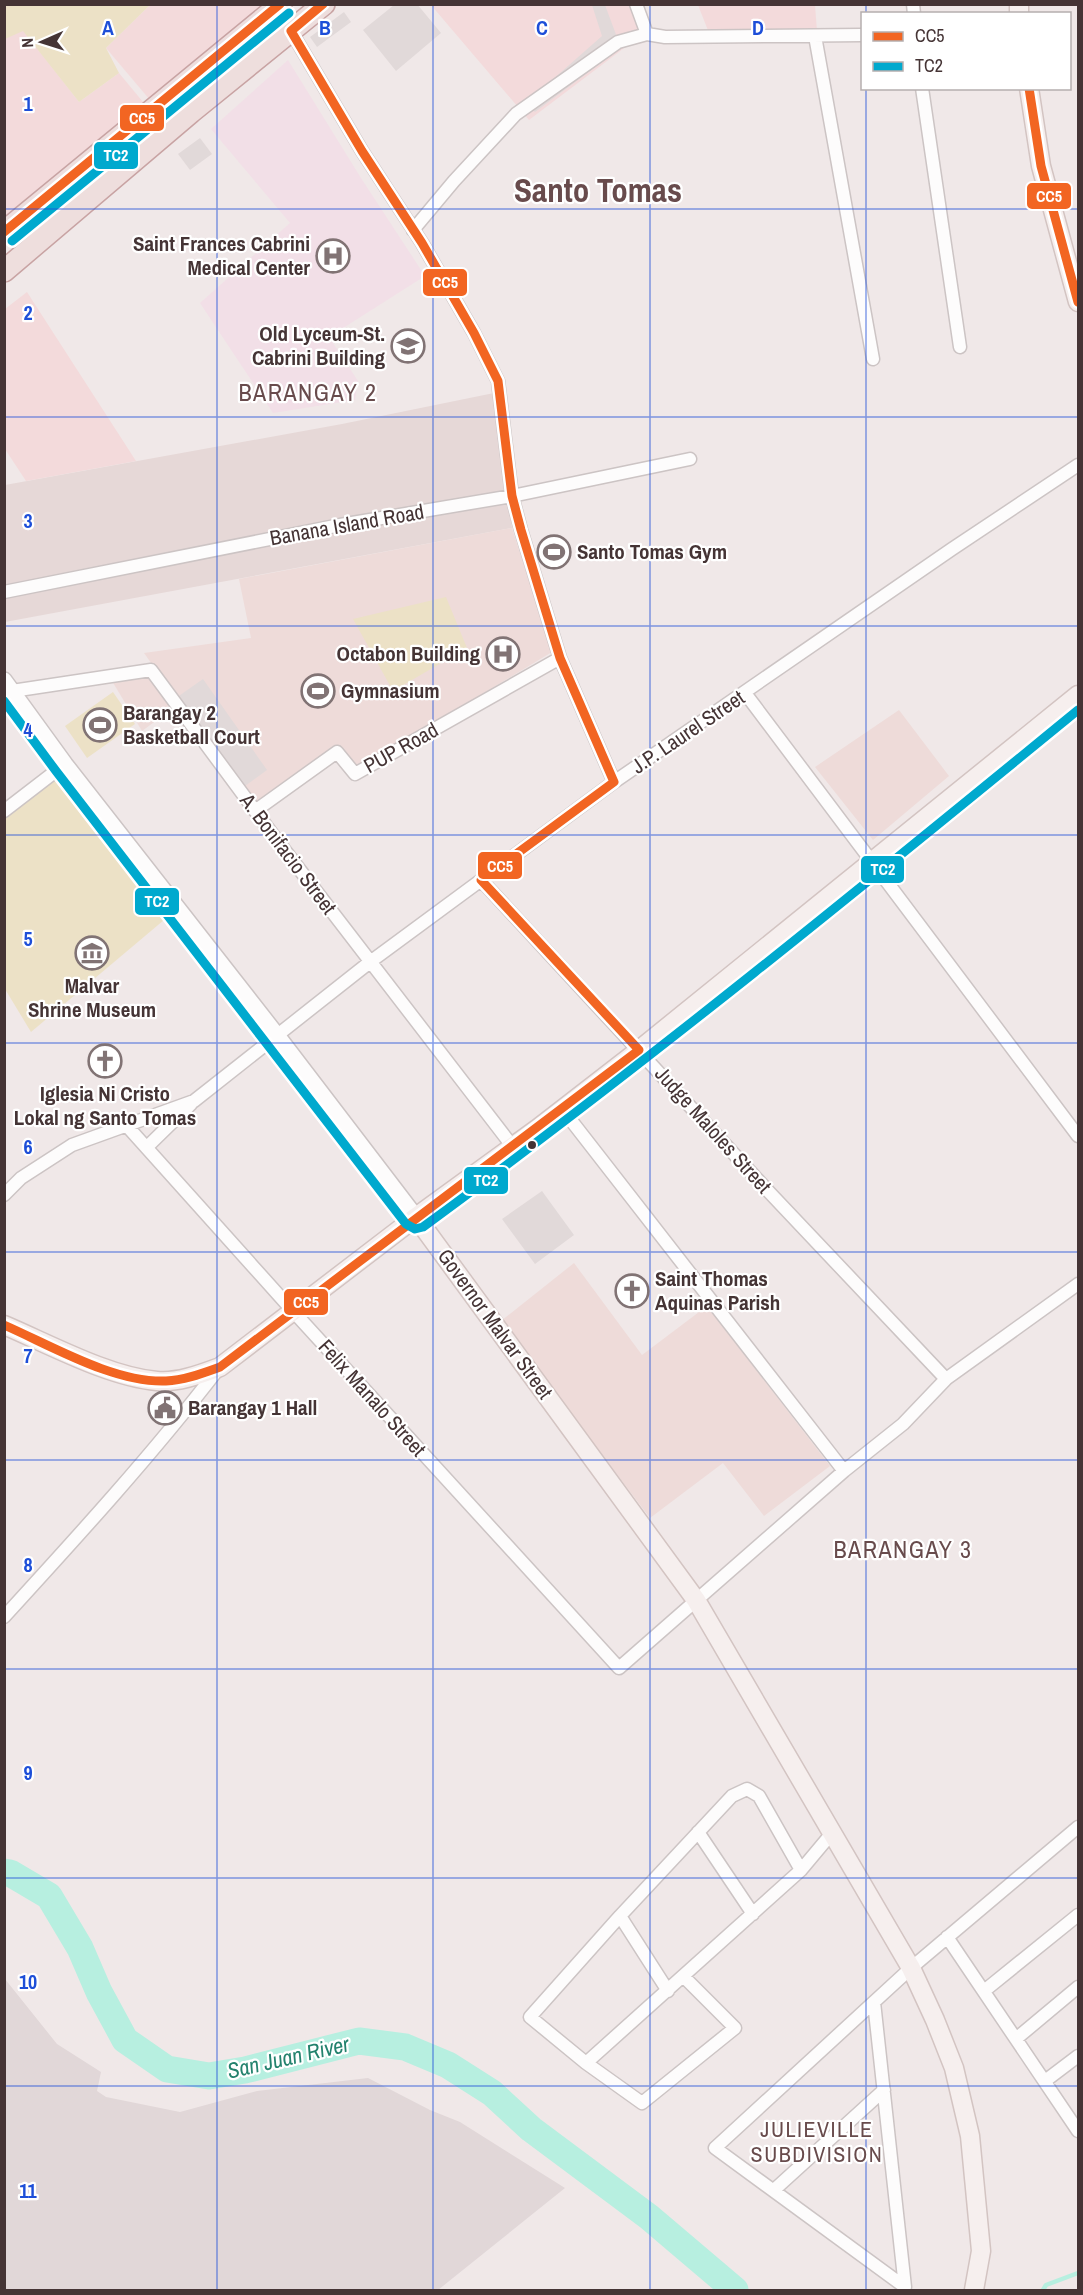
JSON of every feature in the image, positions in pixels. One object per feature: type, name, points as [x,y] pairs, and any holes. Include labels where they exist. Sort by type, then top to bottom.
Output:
[{"type":"highway","points":[[4,271],[191,112],[324,4]]},
{"type":"highway","points":[[4,232],[278,7]]},
{"type":"main road","points":[[1029,90],[1041,166],[1078,302]]},
{"type":"main road","points":[[4,1325],[123,1375],[159,1381],[192,1377],[220,1367],[416,1217],[563,1110],[1078,695]]},
{"type":"main road","name":"Governor Malvar Street","points":[[416,1217],[696,1600],[911,1968],[954,2068],[970,2136],[981,2251],[974,2290]]},
{"type":"street","points":[[636,4],[647,34]]},
{"type":"street","points":[[278,7],[362,151],[413,230],[474,333],[498,381],[512,496],[560,658],[614,782]]},
{"type":"street","points":[[413,230],[454,181],[516,114],[618,42],[647,34],[665,37],[861,35]]},
{"type":"street","points":[[815,36],[873,359]]},
{"type":"street","points":[[922,90],[960,347]]},
{"type":"street","name":"Banana Island Road","points":[[4,592],[340,525],[512,496],[690,459]]},
{"type":"street","name":"J.P. Laurel Street","points":[[147,1148],[194,1101],[370,962],[480,880],[614,782],[1078,465]]},
{"type":"street","name":"PUP Road","points":[[255,811],[337,752],[355,774],[560,658]]},
{"type":"street","name":"A. Bonifacio Street","points":[[8,686],[151,670],[255,811],[513,1147]]},
{"type":"street","name":"Governor Malvar Street","points":[[8,686],[64,764],[277,1035],[416,1217]]},
{"type":"street","points":[[745,693],[1078,1136]]},
{"type":"street","points":[[4,811],[64,764]]},
{"type":"street","name":"Judge Maloles Street","points":[[480,880],[946,1379]]},
{"type":"street","name":"J.P. Laurel Street","points":[[4,1195],[21,1178],[72,1145],[194,1101]]},
{"type":"street","points":[[563,1110],[844,1471]]},
{"type":"street","name":"Felix Manalo Street","points":[[127,1126],[620,1668],[696,1600]]},
{"type":"street","points":[[696,1600],[844,1471],[903,1424],[946,1379],[1078,1284]]},
{"type":"street","points":[[4,1617],[105,1505],[220,1367]]},
{"type":"street","points":[[684,1977],[735,2028],[642,2103],[586,2063],[530,2017],[732,1796],[747,1789],[759,1796],[801,1870]]},
{"type":"street","points":[[874,2002],[905,2287],[715,2148],[911,1968],[1078,1827]]},
{"type":"street","points":[[698,1832],[753,1914]]},
{"type":"street","points":[[586,2063],[801,1870],[832,1833]]},
{"type":"street","points":[[984,1990],[1078,1915]]},
{"type":"street","points":[[620,1916],[668,1991]]},
{"type":"street","points":[[947,1937],[1078,2132]]},
{"type":"street","points":[[1017,2038],[1078,1987]]},
{"type":"street","points":[[1045,2081],[1078,2056]]},
{"type":"street","points":[[774,2190],[884,2090]]},
{"type":"shaded area","points":[[417,4],[441,33],[396,71],[363,30],[394,5]]},
{"type":"shaded area","points":[[4,5],[150,5],[106,48],[119,73],[79,102],[23,31],[5,39]]},
{"type":"shaded area","points":[[150,5],[262,5],[150,100],[106,48]]},
{"type":"shaded area","points":[[431,5],[632,5],[644,33],[529,120]]},
{"type":"shaded area","points":[[592,5],[605,5],[621,48],[535,112],[526,103],[602,36]]},
{"type":"shaded area","points":[[698,5],[815,5],[817,31],[709,33]]},
{"type":"shaded area","points":[[344,12],[351,22],[317,47],[310,37]]},
{"type":"shaded area","points":[[23,30],[79,102],[119,73],[143,102],[5,216],[4,39]]},
{"type":"shaded area","name":"Saint Frances Cabrini Medical Center","points":[[288,60],[425,276],[329,337],[358,381],[355,400],[273,413],[200,303],[290,223],[211,129]]},
{"type":"shaded area","points":[[200,138],[212,154],[190,170],[178,154]]},
{"type":"shaded area","points":[[27,292],[136,461],[26,481],[5,449],[5,309]]},
{"type":"shaded area","points":[[494,393],[512,528],[5,622],[5,485],[342,424]]},
{"type":"shaded area","points":[[512,528],[552,652],[355,771],[338,750],[256,806],[241,789],[144,653],[251,638],[239,579]]},
{"type":"shaded area","points":[[446,597],[467,648],[393,691],[353,619]]},
{"type":"shaded area","name":"Octabon Building","points":[[503,638],[514,643],[519,654],[514,665],[503,670],[492,665],[487,654],[492,643]]},
{"type":"shaded area","points":[[148,674],[172,709],[142,731],[112,681]]},
{"type":"shaded area","points":[[203,679],[267,770],[241,789],[176,698]]},
{"type":"shaded area","name":"Barangay 2 Basketball Court","points":[[113,692],[135,724],[87,758],[65,726]]},
{"type":"shaded area","points":[[899,710],[949,776],[873,840],[815,767]]},
{"type":"shaded area","points":[[54,780],[164,920],[31,1032],[5,989],[5,818]]},
{"type":"shaded area","points":[[542,1191],[574,1235],[535,1264],[502,1219]]},
{"type":"shaded area","points":[[574,1263],[642,1355],[707,1306],[830,1466],[764,1516],[723,1463],[650,1518],[501,1321]]},
{"type":"shaded area","points":[[5,1979],[57,2044],[101,2072],[97,2091],[106,2097],[180,2112],[257,2091],[368,2078],[430,2110],[460,2122],[565,2188],[438,2290],[5,2290]]},
{"type":"waterway","name":"San Juan River","points":[[4,1872],[10,1873],[49,1896],[80,1948],[99,1992],[125,2040],[167,2069],[209,2076],[245,2070],[359,2041],[405,2047],[448,2065],[492,2093],[531,2129],[649,2217],[735,2290]]},
{"type":"waterway","points":[[1043,2290],[1046,2285],[1078,2273]]},
{"type":"transit line","name":"CC5","points":[[4,232],[280,4]]},
{"type":"transit line","name":"CC5","points":[[4,1325],[84,1362],[125,1376],[166,1381],[194,1376],[220,1367],[639,1050],[481,880],[614,782],[560,658],[521,530],[512,496],[498,381],[474,333],[422,243],[362,151],[291,31],[323,4]]},
{"type":"transit line","name":"TC2","points":[[12,241],[289,13]]},
{"type":"transit line","name":"CC5","points":[[1029,90],[1041,166],[1078,302]]},
{"type":"transit line","name":"TC2","points":[[4,701],[406,1224],[415,1229],[423,1227],[507,1165],[672,1037],[1078,710]]},
{"type":"place","name":"Saint Frances Cabrini Medical Center","points":[[333,256]]},
{"type":"place","name":"Old Lyceum-St. Cabrini Building","points":[[408,346]]},
{"type":"place","name":"Santo Tomas Gym","points":[[554,552]]},
{"type":"place","name":"Octabon Building","points":[[503,654]]},
{"type":"place","name":"Gymnasium","points":[[318,691]]},
{"type":"place","name":"Barangay 2 Basketball Court","points":[[100,725]]},
{"type":"place","name":"Malvar Shrine Museum","points":[[92,953]]},
{"type":"place","name":"Iglesia Ni Cristo Lokal ng Santo Tomas","points":[[105,1061]]},
{"type":"place","name":"Saint Thomas Aquinas Parish","points":[[632,1291]]},
{"type":"place","name":"Barangay 1 Hall","points":[[165,1408]]},
{"type":"district","name":"Santo Tomas","points":[[598,190]]},
{"type":"district","name":"BARANGAY 2","points":[[308,393]]},
{"type":"district","name":"BARANGAY 3","points":[[903,1550]]},
{"type":"district","name":"JULIEVILLE SUBDIVISION","points":[[817,2142]]}]
